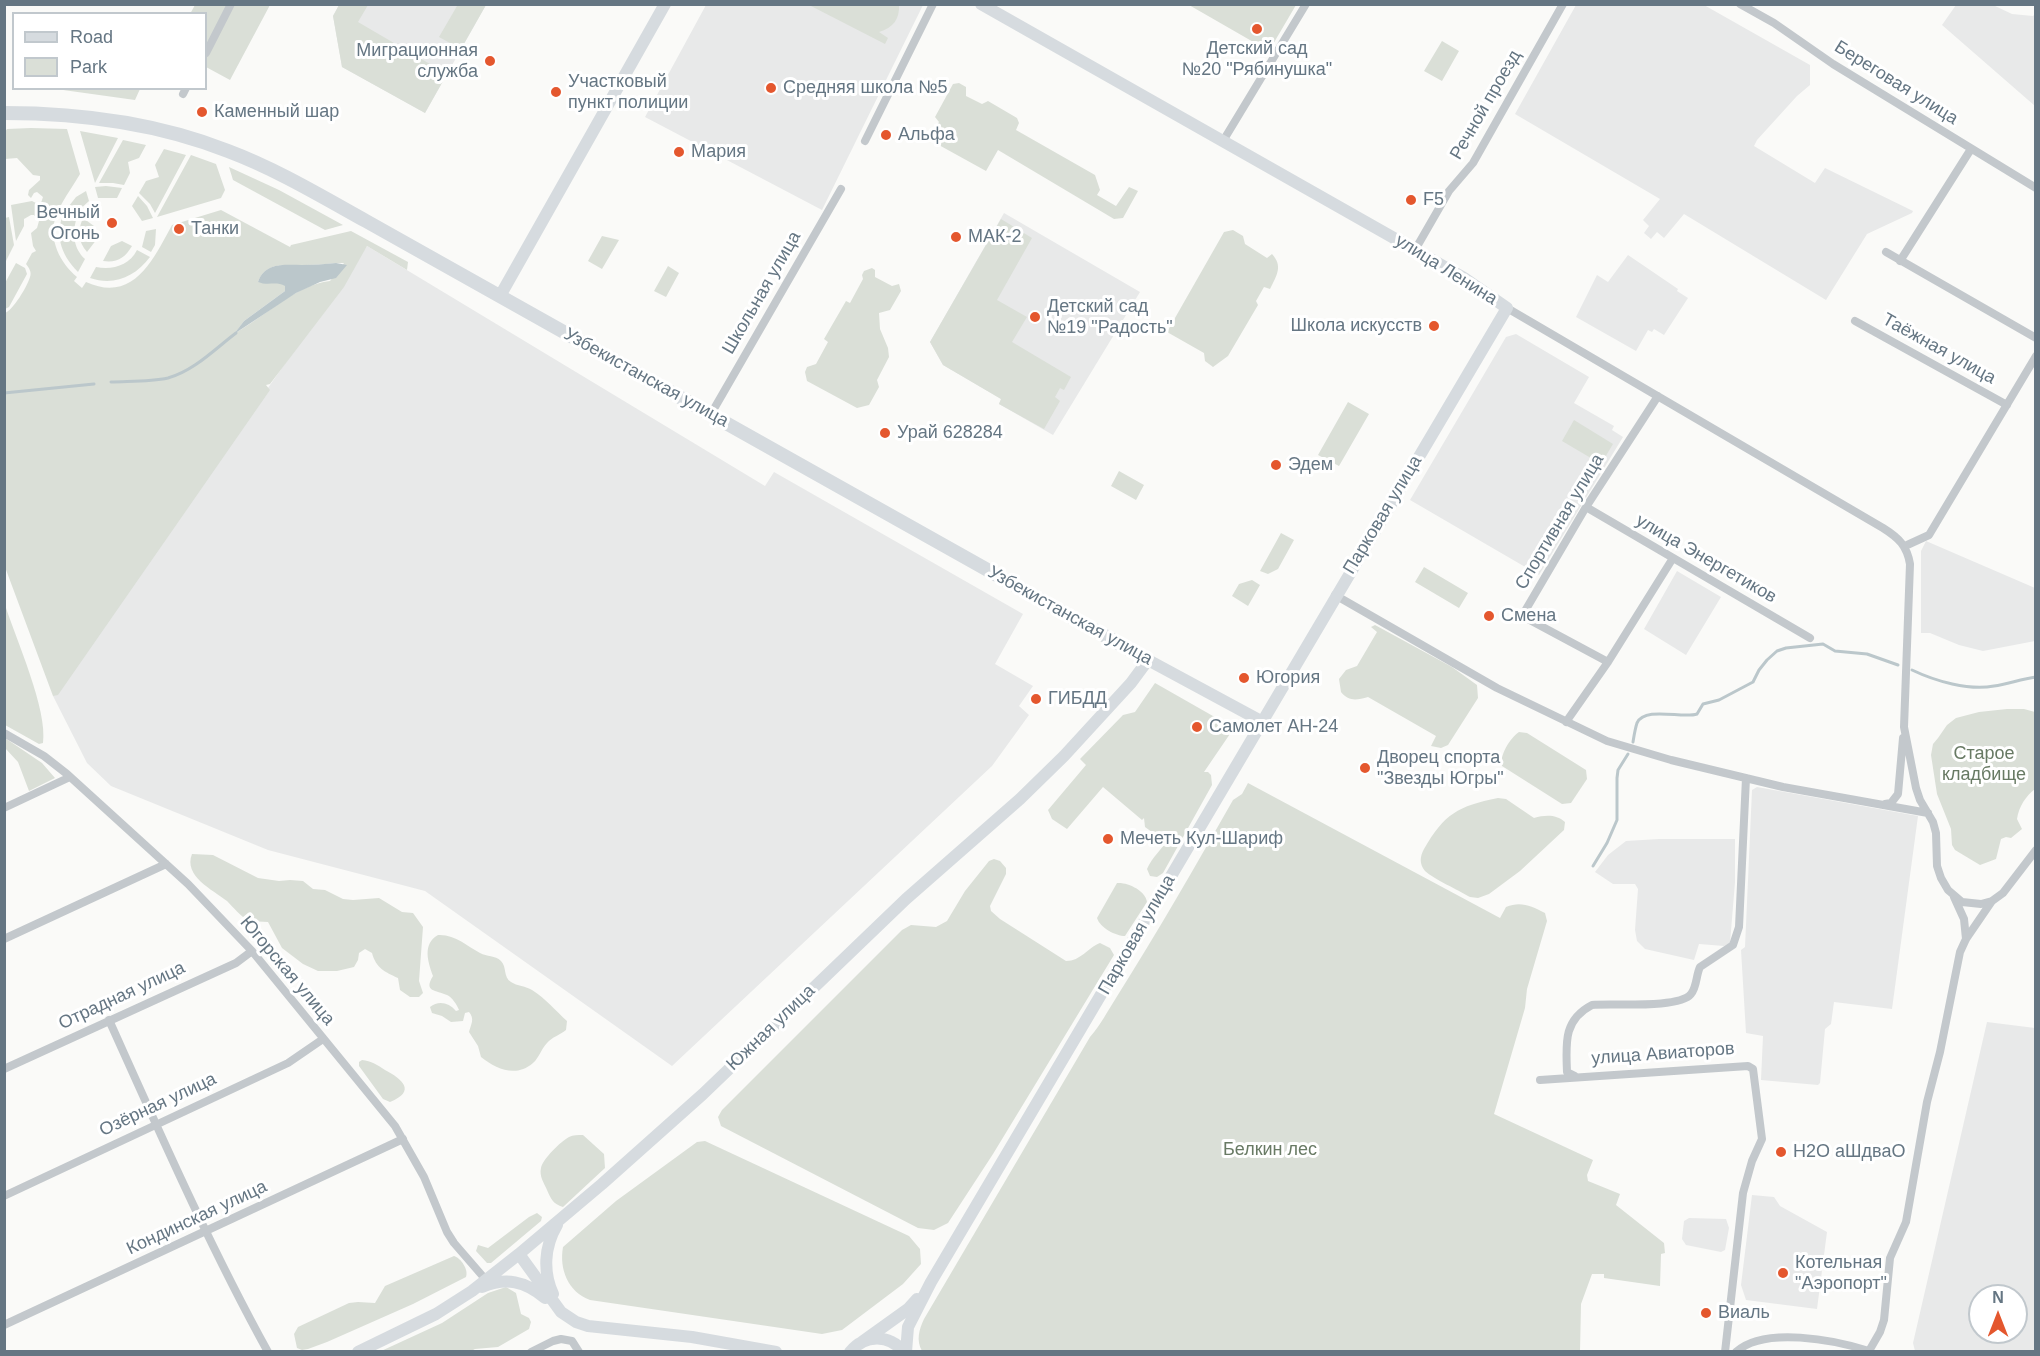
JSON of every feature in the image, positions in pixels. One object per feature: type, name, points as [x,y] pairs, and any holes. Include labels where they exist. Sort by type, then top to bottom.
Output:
[{"type":"main road","points":[[500,296],[664,4]]},
{"type":"main road","name":"улица Ленина","points":[[981,4],[1464,278],[1507,308]]},
{"type":"main road","name":"Узбекистанская улица","points":[[4,113],[104,118],[163,130],[227,150],[300,185],[1148,660],[1262,721]]},
{"type":"main road","name":"Парковая улица","points":[[905,1352],[908,1327],[931,1282],[1125,957],[1335,595],[1507,308]]},
{"type":"main road","name":"Южная улица","points":[[358,1352],[436,1314],[472,1291],[519,1254],[703,1094],[906,899],[1020,799],[1064,756],[1131,683],[1148,660]]},
{"type":"main road","points":[[561,1218],[550,1239],[546,1265],[549,1286],[561,1312]]},
{"type":"main road","points":[[519,1254],[561,1312]]},
{"type":"main road","points":[[472,1291],[488,1284],[511,1281],[534,1289],[561,1312],[576,1322],[588,1326],[692,1336],[776,1352]]},
{"type":"main road","name":"Парковая улица","points":[[853,1348],[908,1309],[931,1282]]},
{"type":"main road","points":[[853,1348],[871,1338],[888,1340],[905,1352]]},
{"type":"street","points":[[207,51],[231,4]]},
{"type":"street","points":[[865,141],[933,4]]},
{"type":"street","points":[[1223,141],[1306,4]]},
{"type":"street","name":"Речной проезд","points":[[1415,250],[1449,191],[1473,163],[1563,4]]},
{"type":"street","name":"Береговая улица","points":[[1740,4],[1774,23],[1833,64],[2036,188]]},
{"type":"street","points":[[1900,261],[1971,149]]},
{"type":"street","name":"Школьная улица","points":[[711,414],[841,189]]},
{"type":"street","points":[[1886,252],[2036,338]]},
{"type":"street","name":"улица Ленина","points":[[1507,308],[1883,528],[1905,546]]},
{"type":"street","name":"Таёжная улица","points":[[1855,321],[2007,405]]},
{"type":"street","points":[[1881,805],[1891,803],[1898,795],[1904,727],[1910,573],[1905,546],[1929,535],[2036,356]]},
{"type":"street","name":"Спортивная улица","points":[[1608,662],[1526,618],[1525,614],[1586,507],[1658,396]]},
{"type":"street","name":"улица Энергетиков","points":[[1586,507],[1809,638]]},
{"type":"street","points":[[1566,722],[1608,662],[1673,558]]},
{"type":"street","points":[[1335,595],[1497,688],[1607,741],[1671,760],[1792,789],[1928,813]]},
{"type":"street","points":[[1904,727],[1916,788],[1936,833],[1937,866],[1941,878],[1954,896],[1964,919],[1966,939]]},
{"type":"street","name":"Югорская улица","points":[[4,733],[44,756],[70,777],[188,884],[252,951],[404,1139],[424,1176],[447,1232],[486,1280]]},
{"type":"street","points":[[4,808],[70,777]]},
{"type":"street","points":[[1576,1077],[1567,1072],[1567,1039],[1574,1017],[1583,1009],[1592,1005],[1656,1004],[1681,1001],[1693,990],[1700,967],[1733,945],[1739,927],[1746,778]]},
{"type":"street","points":[[1736,1352],[1749,1342],[1773,1336],[1856,1346],[1869,1350],[1880,1332],[1884,1320],[1890,1258],[1906,1222],[1927,1102],[1940,1052],[1960,952],[1966,939],[1992,901],[2003,893],[2036,850]]},
{"type":"street","points":[[4,939],[166,864]]},
{"type":"street","points":[[1954,896],[1970,904],[1992,901]]},
{"type":"street","name":"Отрадная улица","points":[[4,1069],[236,963],[252,951]]},
{"type":"street","points":[[109,1020],[207,1232],[268,1352]]},
{"type":"street","name":"Озёрная улица","points":[[4,1196],[288,1063],[323,1039]]},
{"type":"street","name":"улица Авиаторов","points":[[1540,1080],[1748,1066],[1752,1069],[1755,1076],[1762,1139],[1752,1161],[1743,1193],[1725,1352]]},
{"type":"street","name":"Кондинская улица","points":[[4,1325],[404,1139]]},
{"type":"street","points":[[531,1352],[561,1339],[572,1341],[579,1352]]},
{"type":"shaded area","points":[[339,5],[486,5],[425,113],[342,67],[333,16]]},
{"type":"shaded area","name":"Средняя школа №5","points":[[706,5],[923,5],[822,210],[645,117]]},
{"type":"shaded area","points":[[1576,5],[1704,5],[1810,65],[1810,85],[1797,96],[1754,146],[1815,183],[1825,168],[1913,211],[1912,213],[1867,234],[1826,300],[1684,214],[1664,238],[1657,232],[1651,239],[1644,233],[1649,226],[1643,220],[1660,199],[1515,114]]},
{"type":"shaded area","points":[[1956,5],[1993,5],[2012,14],[2033,16],[2035,14],[2035,106],[1942,25]]},
{"type":"shaded area","name":"Детский сад №19 \"Радость\"","points":[[1004,213],[1140,292],[1053,435],[999,404],[1001,399],[943,365],[930,342]]},
{"type":"shaded area","points":[[367,246],[765,486],[774,472],[1023,614],[995,664],[1033,686],[1019,706],[1029,715],[992,766],[672,1066],[425,891],[268,850],[111,786],[87,763],[53,696]]},
{"type":"shaded area","points":[[1628,255],[1688,298],[1664,335],[1654,329],[1652,332],[1648,330],[1636,351],[1576,317],[1597,275],[1608,282]]},
{"type":"shaded area","points":[[336,263],[347,265],[336,278],[320,282],[296,293],[234,334],[244,321],[285,291],[285,286],[282,285],[258,282],[265,271],[282,265]]},
{"type":"shaded area","points":[[1516,334],[1589,377],[1574,403],[1614,426],[1612,430],[1623,437],[1539,575],[1410,500],[1506,337]]},
{"type":"shaded area","points":[[1926,541],[2035,588],[2035,641],[1983,651],[1959,645],[1930,633],[1921,633],[1921,551]]},
{"type":"shaded area","points":[[1677,571],[1721,597],[1686,655],[1644,629]]},
{"type":"shaded area","points":[[1757,787],[1918,816],[1892,1009],[1834,1002],[1831,1024],[1825,1029],[1818,1085],[1761,1080],[1763,1036],[1746,1033],[1741,950],[1745,947],[1752,790]]},
{"type":"shaded area","points":[[1735,839],[1735,882],[1730,943],[1724,946],[1699,944],[1694,960],[1645,949],[1637,941],[1635,930],[1638,889],[1635,884],[1613,884],[1595,872],[1608,855],[1626,841]]},
{"type":"shaded area","points":[[1987,1022],[2035,1028],[2035,1351],[1915,1351],[1913,1343]]},
{"type":"shaded area","points":[[1752,1195],[1774,1197],[1780,1206],[1827,1232],[1817,1309],[1746,1300],[1741,1285]]},
{"type":"shaded area","points":[[1689,1218],[1726,1219],[1729,1228],[1725,1250],[1721,1252],[1686,1245],[1682,1239],[1684,1221]]},
{"type":"green space","points":[[899,4],[895,22],[879,32],[888,38],[885,44],[809,5]]},
{"type":"green space","points":[[195,5],[270,5],[230,80],[207,68],[207,12],[191,12]]},
{"type":"green space","points":[[339,5],[368,5],[358,22],[447,74],[425,113],[342,67],[333,16]]},
{"type":"green space","points":[[455,5],[486,5],[461,49],[439,37],[457,6]]},
{"type":"green space","name":"Детский сад №20 \"Рябинушка\"","points":[[1189,5],[1296,5],[1269,51]]},
{"type":"green space","points":[[1442,41],[1459,51],[1442,81],[1424,71]]},
{"type":"green space","points":[[959,83],[966,87],[966,96],[982,104],[988,101],[1017,118],[1019,123],[1016,130],[1095,175],[1100,190],[1097,195],[1116,206],[1129,187],[1138,191],[1123,218],[1114,219],[998,150],[986,171],[928,139],[939,122],[935,117],[953,84]]},
{"type":"green space","points":[[63,90],[140,90],[135,100]]},
{"type":"green space","points":[[7,129],[67,129],[80,174],[57,213],[54,235],[57,251],[77,277],[74,281],[82,288],[86,282],[103,287],[117,287],[130,282],[150,263],[172,225],[221,210],[290,247],[351,231],[408,262],[407,270],[367,246],[344,287],[270,384],[266,385],[270,390],[58,695],[53,696],[5,567],[5,313],[19,298],[30,277],[26,264],[32,253],[36,251],[31,233],[37,228],[39,221],[34,215],[24,219],[24,226],[16,241],[11,205],[32,201],[38,204],[41,203],[43,197],[37,192],[31,198],[28,195],[29,190],[40,180],[40,176],[33,175],[17,158],[5,159]],"holes":[[[344,263],[330,281],[305,288],[235,333],[244,321],[285,291],[286,286],[281,283],[258,282],[266,270],[285,265]]]},
{"type":"green space","points":[[80,131],[118,138],[95,183]]},
{"type":"green space","points":[[123,140],[146,145],[139,158],[128,162],[130,173],[124,185],[99,183]]},
{"type":"green space","points":[[164,149],[186,155],[155,213],[139,193],[146,181],[159,177],[155,165]]},
{"type":"green space","points":[[191,155],[216,164],[225,190],[221,198],[157,217]]},
{"type":"green space","points":[[229,167],[279,190],[343,225],[325,230],[233,180]]},
{"type":"green space","points":[[95,187],[122,188],[117,198],[98,198]]},
{"type":"green space","points":[[86,191],[89,201],[77,212],[69,206],[76,197]]},
{"type":"green space","points":[[138,196],[147,206],[153,218],[142,221],[132,206]]},
{"type":"green space","points":[[65,210],[77,217],[74,228],[75,240],[78,250],[85,259],[78,272],[67,258],[61,243],[60,227]]},
{"type":"green space","points":[[9,217],[14,245],[5,263],[5,218]]},
{"type":"green space","points":[[83,218],[94,226],[97,239],[87,252],[79,236]]},
{"type":"green space","points":[[1001,219],[1032,238],[997,300],[1027,317],[1012,342],[1071,377],[1064,390],[1060,388],[1055,397],[1060,401],[1044,429],[999,404],[1001,399],[943,365],[930,342]]},
{"type":"green space","points":[[156,229],[155,245],[151,252],[142,247],[146,231]]},
{"type":"green space","points":[[1233,230],[1243,236],[1245,244],[1267,258],[1272,254],[1278,271],[1270,289],[1264,287],[1256,301],[1258,305],[1228,356],[1213,367],[1205,361],[1204,353],[1167,332],[1224,232]]},
{"type":"green space","points":[[602,236],[619,240],[602,269],[588,261]]},
{"type":"green space","points":[[122,241],[132,246],[126,254],[120,259],[103,261],[111,246]]},
{"type":"green space","points":[[137,250],[150,257],[131,275],[107,281],[90,278],[96,267],[120,266]]},
{"type":"green space","points":[[16,263],[25,268],[27,274],[9,307],[5,309],[5,283]]},
{"type":"green space","points":[[668,266],[679,273],[666,297],[654,291]]},
{"type":"green space","points":[[872,268],[875,270],[875,277],[892,286],[899,284],[901,291],[890,310],[879,313],[880,329],[888,348],[889,357],[877,380],[879,387],[869,405],[857,408],[807,381],[805,372],[807,367],[816,364],[828,342],[824,339],[846,301],[850,303],[863,279],[864,271]]},
{"type":"green space","points":[[1348,402],[1369,414],[1339,466],[1318,455]]},
{"type":"green space","points":[[1574,420],[1613,444],[1601,464],[1562,441]]},
{"type":"green space","points":[[1119,471],[1144,485],[1136,500],[1111,486]]},
{"type":"green space","points":[[1281,533],[1294,540],[1278,569],[1268,574],[1260,571]]},
{"type":"green space","points":[[1424,567],[1468,593],[1459,608],[1415,582]]},
{"type":"green space","points":[[1252,580],[1260,585],[1248,606],[1232,596],[1239,584]]},
{"type":"green space","points":[[5,605],[41,712],[43,743],[39,744],[5,725]]},
{"type":"green space","points":[[1375,625],[1452,667],[1477,685],[1478,698],[1448,745],[1441,748],[1431,746],[1436,736],[1368,697],[1353,699],[1341,692],[1339,679],[1346,670],[1357,666],[1377,632],[1371,627]]},
{"type":"green space","points":[[1155,683],[1234,728],[1204,772],[1211,775],[1212,785],[1163,873],[1157,877],[1150,876],[1147,869],[1170,837],[1156,835],[1145,827],[1144,818],[1142,820],[1103,787],[1067,829],[1052,819],[1048,810],[1086,765],[1080,759],[1123,715],[1135,712]]},
{"type":"green space","name":"Старое кладбище","points":[[2024,709],[2035,712],[2035,789],[2019,810],[2017,819],[2022,829],[2011,838],[2001,839],[1996,859],[1980,865],[1955,850],[1952,845],[1951,829],[1937,794],[1931,755],[1933,744],[1947,725],[1956,718],[1979,712]]},
{"type":"green space","points":[[1519,732],[1527,733],[1586,770],[1587,779],[1571,803],[1562,804],[1502,766],[1502,757],[1506,748]]},
{"type":"green space","points":[[5,738],[42,763],[55,778],[29,791],[18,762],[5,748]]},
{"type":"green space","name":"Белкин лес","points":[[1248,783],[1500,918],[1506,907],[1516,904],[1530,906],[1545,913],[1547,921],[1527,989],[1525,1008],[1494,1114],[1593,1160],[1587,1175],[1588,1181],[1620,1194],[1616,1205],[1664,1243],[1665,1253],[1661,1254],[1660,1286],[1604,1278],[1604,1274],[1592,1274],[1581,1304],[1580,1351],[922,1351],[919,1335],[924,1319],[1233,800],[1242,794]]},
{"type":"green space","points":[[1498,798],[1506,799],[1534,818],[1554,816],[1565,822],[1564,830],[1520,871],[1489,894],[1478,898],[1470,897],[1425,871],[1421,857],[1438,827],[1462,808]]},
{"type":"green space","points":[[192,854],[213,855],[258,878],[303,881],[313,889],[325,890],[343,899],[379,898],[402,912],[413,913],[423,927],[419,981],[423,993],[419,997],[410,997],[400,990],[398,978],[382,969],[372,953],[365,949],[359,953],[354,967],[337,971],[318,971],[303,964],[282,948],[268,922],[249,921],[201,882],[192,869],[190,862]]},
{"type":"green space","points":[[994,859],[1000,861],[1006,868],[1006,874],[990,906],[991,911],[1000,919],[1066,961],[1080,957],[1100,943],[1110,948],[1114,955],[993,1154],[948,1223],[934,1230],[918,1228],[721,1126],[718,1117],[722,1110],[902,930],[911,925],[936,927],[947,921],[965,891],[989,861]]},
{"type":"green space","points":[[1117,883],[1136,888],[1147,902],[1125,936],[1109,931],[1101,925],[1097,918]]},
{"type":"green space","points":[[438,935],[455,938],[480,953],[499,959],[503,963],[509,980],[537,993],[567,1021],[566,1030],[549,1041],[537,1059],[526,1068],[506,1070],[481,1057],[478,1046],[469,1032],[472,1019],[469,1012],[465,1013],[463,1021],[451,1022],[432,1013],[430,1007],[440,1003],[447,1004],[456,1011],[459,1010],[449,996],[432,990],[429,985],[433,976],[428,959],[428,948]]},
{"type":"green space","points":[[362,1060],[374,1063],[397,1077],[404,1085],[403,1094],[390,1102],[383,1099],[359,1066]]},
{"type":"green space","points":[[583,1135],[604,1154],[605,1168],[563,1207],[551,1199],[542,1179],[541,1168],[561,1142],[571,1136]]},
{"type":"green space","points":[[705,1141],[909,1236],[920,1249],[921,1264],[903,1284],[842,1330],[822,1334],[590,1300],[582,1296],[567,1279],[562,1263],[563,1247],[616,1201],[697,1142]]},
{"type":"green space","points":[[537,1213],[542,1217],[541,1221],[491,1263],[487,1263],[476,1251],[478,1245],[488,1248]]},
{"type":"green space","points":[[454,1256],[464,1265],[466,1277],[413,1304],[327,1342],[308,1349],[297,1348],[294,1334],[298,1327],[349,1303],[375,1303],[385,1286]]},
{"type":"green space","points":[[506,1287],[516,1293],[521,1314],[529,1318],[531,1322],[529,1329],[498,1347],[475,1349],[469,1352],[379,1352],[442,1323],[488,1293]]},
{"type":"waterway","points":[[111,382],[154,380],[178,375],[196,365],[236,333]]},
{"type":"waterway","points":[[4,393],[94,384]]},
{"type":"waterway","points":[[1633,742],[1637,723],[1641,718],[1656,714],[1697,714],[1703,704],[1719,700],[1753,682],[1767,660],[1777,651],[1786,648],[1823,644],[1835,651],[1867,654],[1898,665]]},
{"type":"waterway","points":[[1912,670],[1941,681],[1974,687],[1994,686],[2036,677]]},
{"type":"waterway","points":[[1593,866],[1617,820],[1618,770],[1628,754]]},
{"type":"place","name":"Детский сад №20 \"Рябинушка\"","points":[[1257,29]]},
{"type":"place","name":"Миграционная служба","points":[[490,61]]},
{"type":"place","name":"Средняя школа №5","points":[[771,88]]},
{"type":"place","name":"Участковый пункт полиции","points":[[556,92]]},
{"type":"place","name":"Каменный шар","points":[[202,112]]},
{"type":"place","name":"Альфа","points":[[886,135]]},
{"type":"place","name":"Мария","points":[[679,152]]},
{"type":"place","name":"F5","points":[[1411,200]]},
{"type":"place","name":"Вечный Огонь","points":[[112,223]]},
{"type":"place","name":"Танки","points":[[179,229]]},
{"type":"place","name":"МАК-2","points":[[956,237]]},
{"type":"place","name":"Детский сад №19 \"Радость\"","points":[[1035,317]]},
{"type":"place","name":"Школа искусств","points":[[1434,326]]},
{"type":"place","name":"Урай 628284","points":[[885,433]]},
{"type":"place","name":"Эдем","points":[[1276,465]]},
{"type":"place","name":"Смена","points":[[1489,616]]},
{"type":"place","name":"Югория","points":[[1244,678]]},
{"type":"place","name":"ГИБДД","points":[[1036,699]]},
{"type":"place","name":"Самолет АН-24","points":[[1197,727]]},
{"type":"place","name":"Дворец спорта \"Звезды Югры\"","points":[[1365,768]]},
{"type":"place","name":"Мечеть Кул-Шариф","points":[[1108,839]]},
{"type":"place","name":"H2O аШдваО","points":[[1781,1152]]},
{"type":"place","name":"Котельная \"Аэропорт\"","points":[[1783,1273]]},
{"type":"place","name":"Виаль","points":[[1706,1313]]}]
